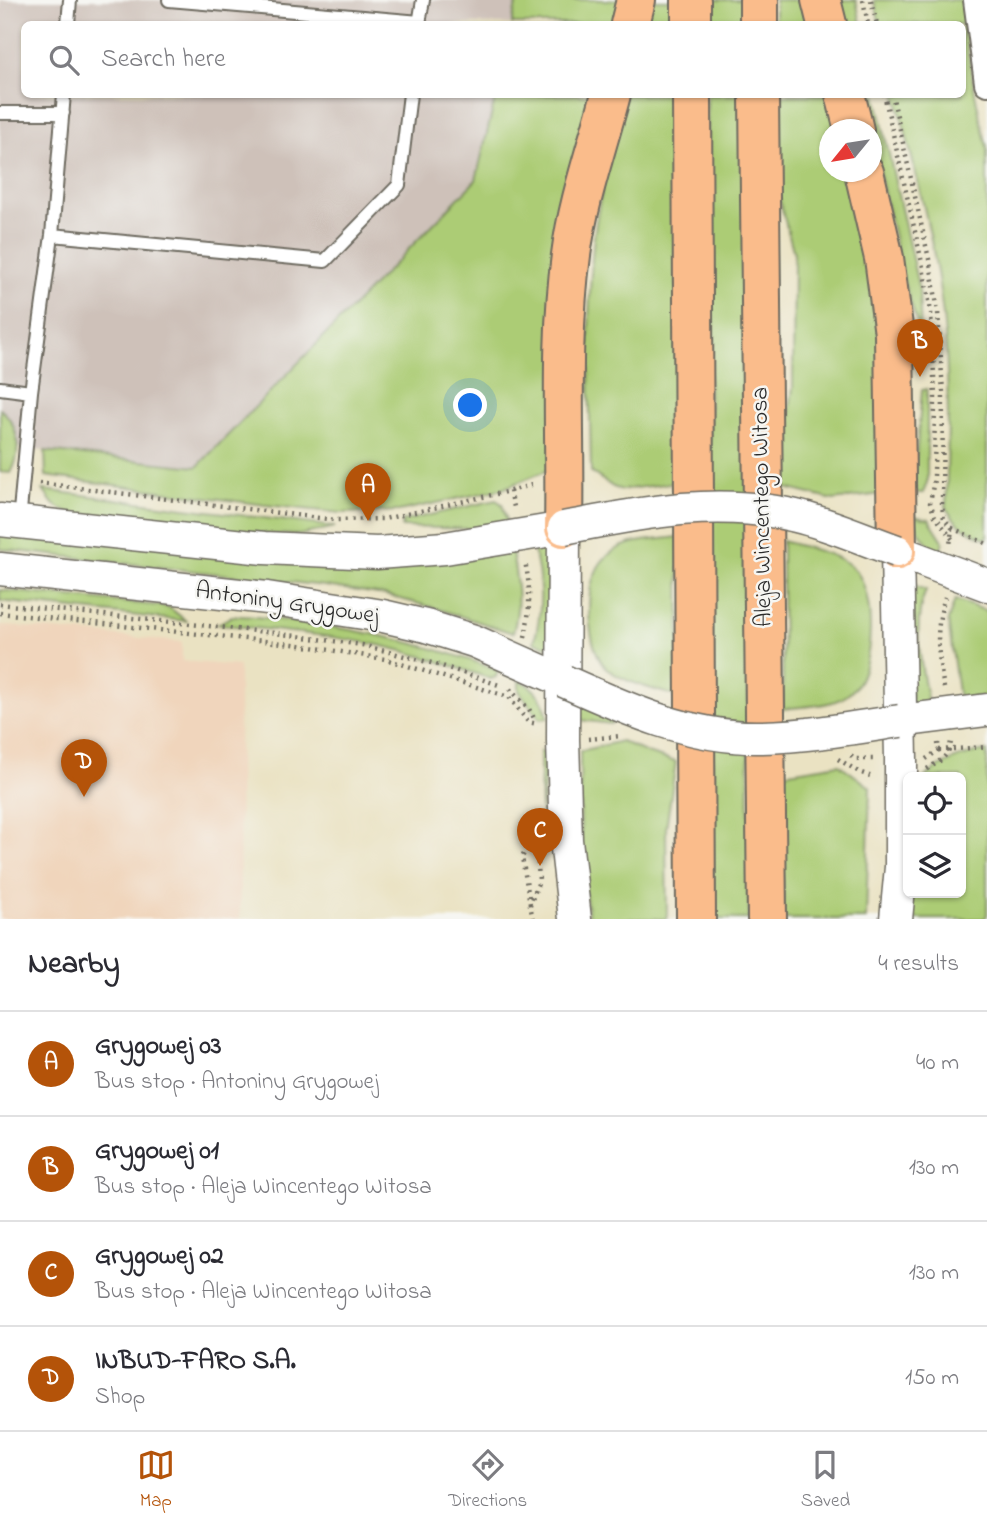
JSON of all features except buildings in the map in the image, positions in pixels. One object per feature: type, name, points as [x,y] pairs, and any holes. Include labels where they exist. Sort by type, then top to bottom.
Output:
[{"type":"main road","points":[[630,21],[636,0]]},
{"type":"main road","points":[[691,0],[691,21]]},
{"type":"main road","points":[[759,0],[759,21]]},
{"type":"main road","points":[[821,0],[826,21]]},
{"type":"main road","points":[[564,528],[564,341],[571,254],[579,207],[610,98]]},
{"type":"main road","points":[[692,98],[696,919]]},
{"type":"main road","name":"Aleja Wincentego Witosa","points":[[760,98],[767,919]]},
{"type":"main road","points":[[846,98],[851,119]]},
{"type":"main road","points":[[866,182],[884,258],[894,334],[897,551]]},
{"type":"street","points":[[976,0],[987,83]]},
{"type":"street","name":"Antoniny Grygowej","points":[[10,521],[309,552],[377,553],[445,548],[671,509],[699,506],[747,508],[821,523],[987,585]]},
{"type":"street","points":[[564,528],[564,681],[555,729],[575,919]]},
{"type":"street","points":[[896,919],[901,867],[897,551]]},
{"type":"street","name":"Antoniny Grygowej","points":[[0,569],[267,598],[383,616],[474,641],[648,717],[681,727],[725,735],[760,737],[812,734],[987,710]]},
{"type":"lane","points":[[68,21],[69,0]]},
{"type":"lane","points":[[169,0],[398,21]]},
{"type":"lane","points":[[420,21],[423,0]]},
{"type":"lane","points":[[10,521],[23,481],[31,392],[52,235],[64,98]]},
{"type":"lane","points":[[52,235],[325,261],[399,186],[410,98]]},
{"type":"lane","points":[[0,113],[63,113]]},
{"type":"lane","points":[[0,388],[31,392]]},
{"type":"path","points":[[863,0],[867,21]]},
{"type":"path","points":[[871,0],[876,21]]},
{"type":"path","points":[[23,481],[335,520],[384,519],[536,483],[565,481]]},
{"type":"path","points":[[930,503],[935,516],[952,540],[963,545]]},
{"type":"path","points":[[951,528],[987,544]]},
{"type":"path","points":[[523,550],[530,593],[530,611],[524,637]]},
{"type":"path","points":[[945,691],[937,632],[946,596]]},
{"type":"path","points":[[0,604],[275,633],[362,645],[439,665],[513,691],[529,709],[555,729]]},
{"type":"path","points":[[0,612],[293,644],[385,659],[509,697],[528,722],[555,729],[621,736]]},
{"type":"path","points":[[923,771],[944,759],[950,750],[949,729]]},
{"type":"path","points":[[939,751],[987,747]]},
{"type":"path","points":[[838,759],[870,776]]},
{"type":"path","points":[[533,919],[522,857],[536,835]]},
{"type":"path","points":[[530,905],[539,881]]},
{"type":"shaded area","points":[[0,0],[517,0],[513,21],[21,21],[21,98],[495,98],[476,180],[197,467],[0,446]]},
{"type":"shaded area","points":[[0,625],[182,642],[182,661],[239,666],[240,919],[0,919]]},
{"type":"green space","points":[[517,0],[623,0],[618,21],[513,21]]},
{"type":"green space","points":[[649,0],[674,0],[674,21],[644,21]]},
{"type":"green space","points":[[707,0],[748,0],[748,21],[707,21]]},
{"type":"green space","points":[[775,0],[805,0],[810,21],[775,21]]},
{"type":"green space","points":[[838,0],[856,0],[860,21],[842,21]]},
{"type":"green space","points":[[874,0],[964,0],[965,21],[879,21]]},
{"type":"green space","points":[[966,37],[987,147],[987,539],[964,528],[946,508],[948,387],[943,315],[917,177],[897,98],[966,98]]},
{"type":"green space","points":[[495,98],[597,98],[548,470],[502,489],[399,511],[341,513],[46,476],[45,451],[197,467],[476,180]]},
{"type":"green space","points":[[624,98],[675,98],[679,482],[622,490],[591,472],[591,275],[595,228]]},
{"type":"green space","points":[[707,98],[747,98],[749,919],[713,919]]},
{"type":"green space","points":[[775,98],[829,98],[834,119],[819,119],[819,182],[849,182],[871,270],[884,373],[881,494],[833,500],[778,486],[793,388],[794,254],[775,183]]},
{"type":"green space","points":[[861,98],[877,98],[881,119],[868,119]]},
{"type":"green space","points":[[882,122],[919,290],[921,335],[904,282],[881,182]]},
{"type":"green space","points":[[927,389],[927,483],[923,493],[913,493],[922,390]]},
{"type":"green space","points":[[0,409],[11,422],[17,439],[17,457],[11,473],[0,472]]},
{"type":"green space","points":[[43,490],[335,527],[300,535],[268,534],[70,514],[53,504]]},
{"type":"green space","points":[[496,500],[502,504],[508,525],[475,529],[402,527],[403,521]]},
{"type":"green space","points":[[913,516],[929,519],[943,541],[940,553],[923,537]]},
{"type":"green space","points":[[0,533],[512,552],[517,612],[513,633],[385,595],[0,549]]},
{"type":"green space","points":[[679,537],[680,697],[633,683],[609,670],[602,662],[592,639],[589,610],[595,574],[608,555],[625,545]]},
{"type":"green space","points":[[782,541],[842,560],[856,571],[863,583],[869,615],[868,652],[858,683],[850,693],[836,701],[783,709]]},
{"type":"green space","points":[[549,544],[550,647],[534,642],[540,594],[533,547]]},
{"type":"green space","points":[[910,584],[926,590],[918,632],[928,704],[911,707]]},
{"type":"green space","points":[[0,590],[162,606],[170,608],[186,621],[0,601]]},
{"type":"green space","points":[[955,600],[987,611],[987,696],[959,700],[948,620]]},
{"type":"green space","points":[[232,616],[322,625],[373,634],[424,646],[498,670],[496,677],[491,679],[378,645],[318,635],[218,624]]},
{"type":"green space","points":[[519,680],[538,695],[548,718],[540,719],[519,691]]},
{"type":"green space","points":[[580,703],[613,719],[611,724],[580,720]]},
{"type":"green space","points":[[621,741],[676,762],[666,828],[667,919],[589,919],[581,864],[580,751]]},
{"type":"green space","points":[[540,751],[547,752],[541,817]]},
{"type":"green space","points":[[987,751],[987,915],[984,919],[908,919],[910,898],[966,898],[966,772],[932,772],[970,754]]},
{"type":"green space","points":[[839,764],[870,787],[866,919],[783,919],[782,773]]},
{"type":"place","name":"Grygowej 01","points":[[920,377]]},
{"type":"place","name":"Grygowej 03","points":[[368,521]]},
{"type":"place","name":"INBUD-FARO S.A.","points":[[84,797]]},
{"type":"place","name":"Grygowej 02","points":[[540,866]]}]
